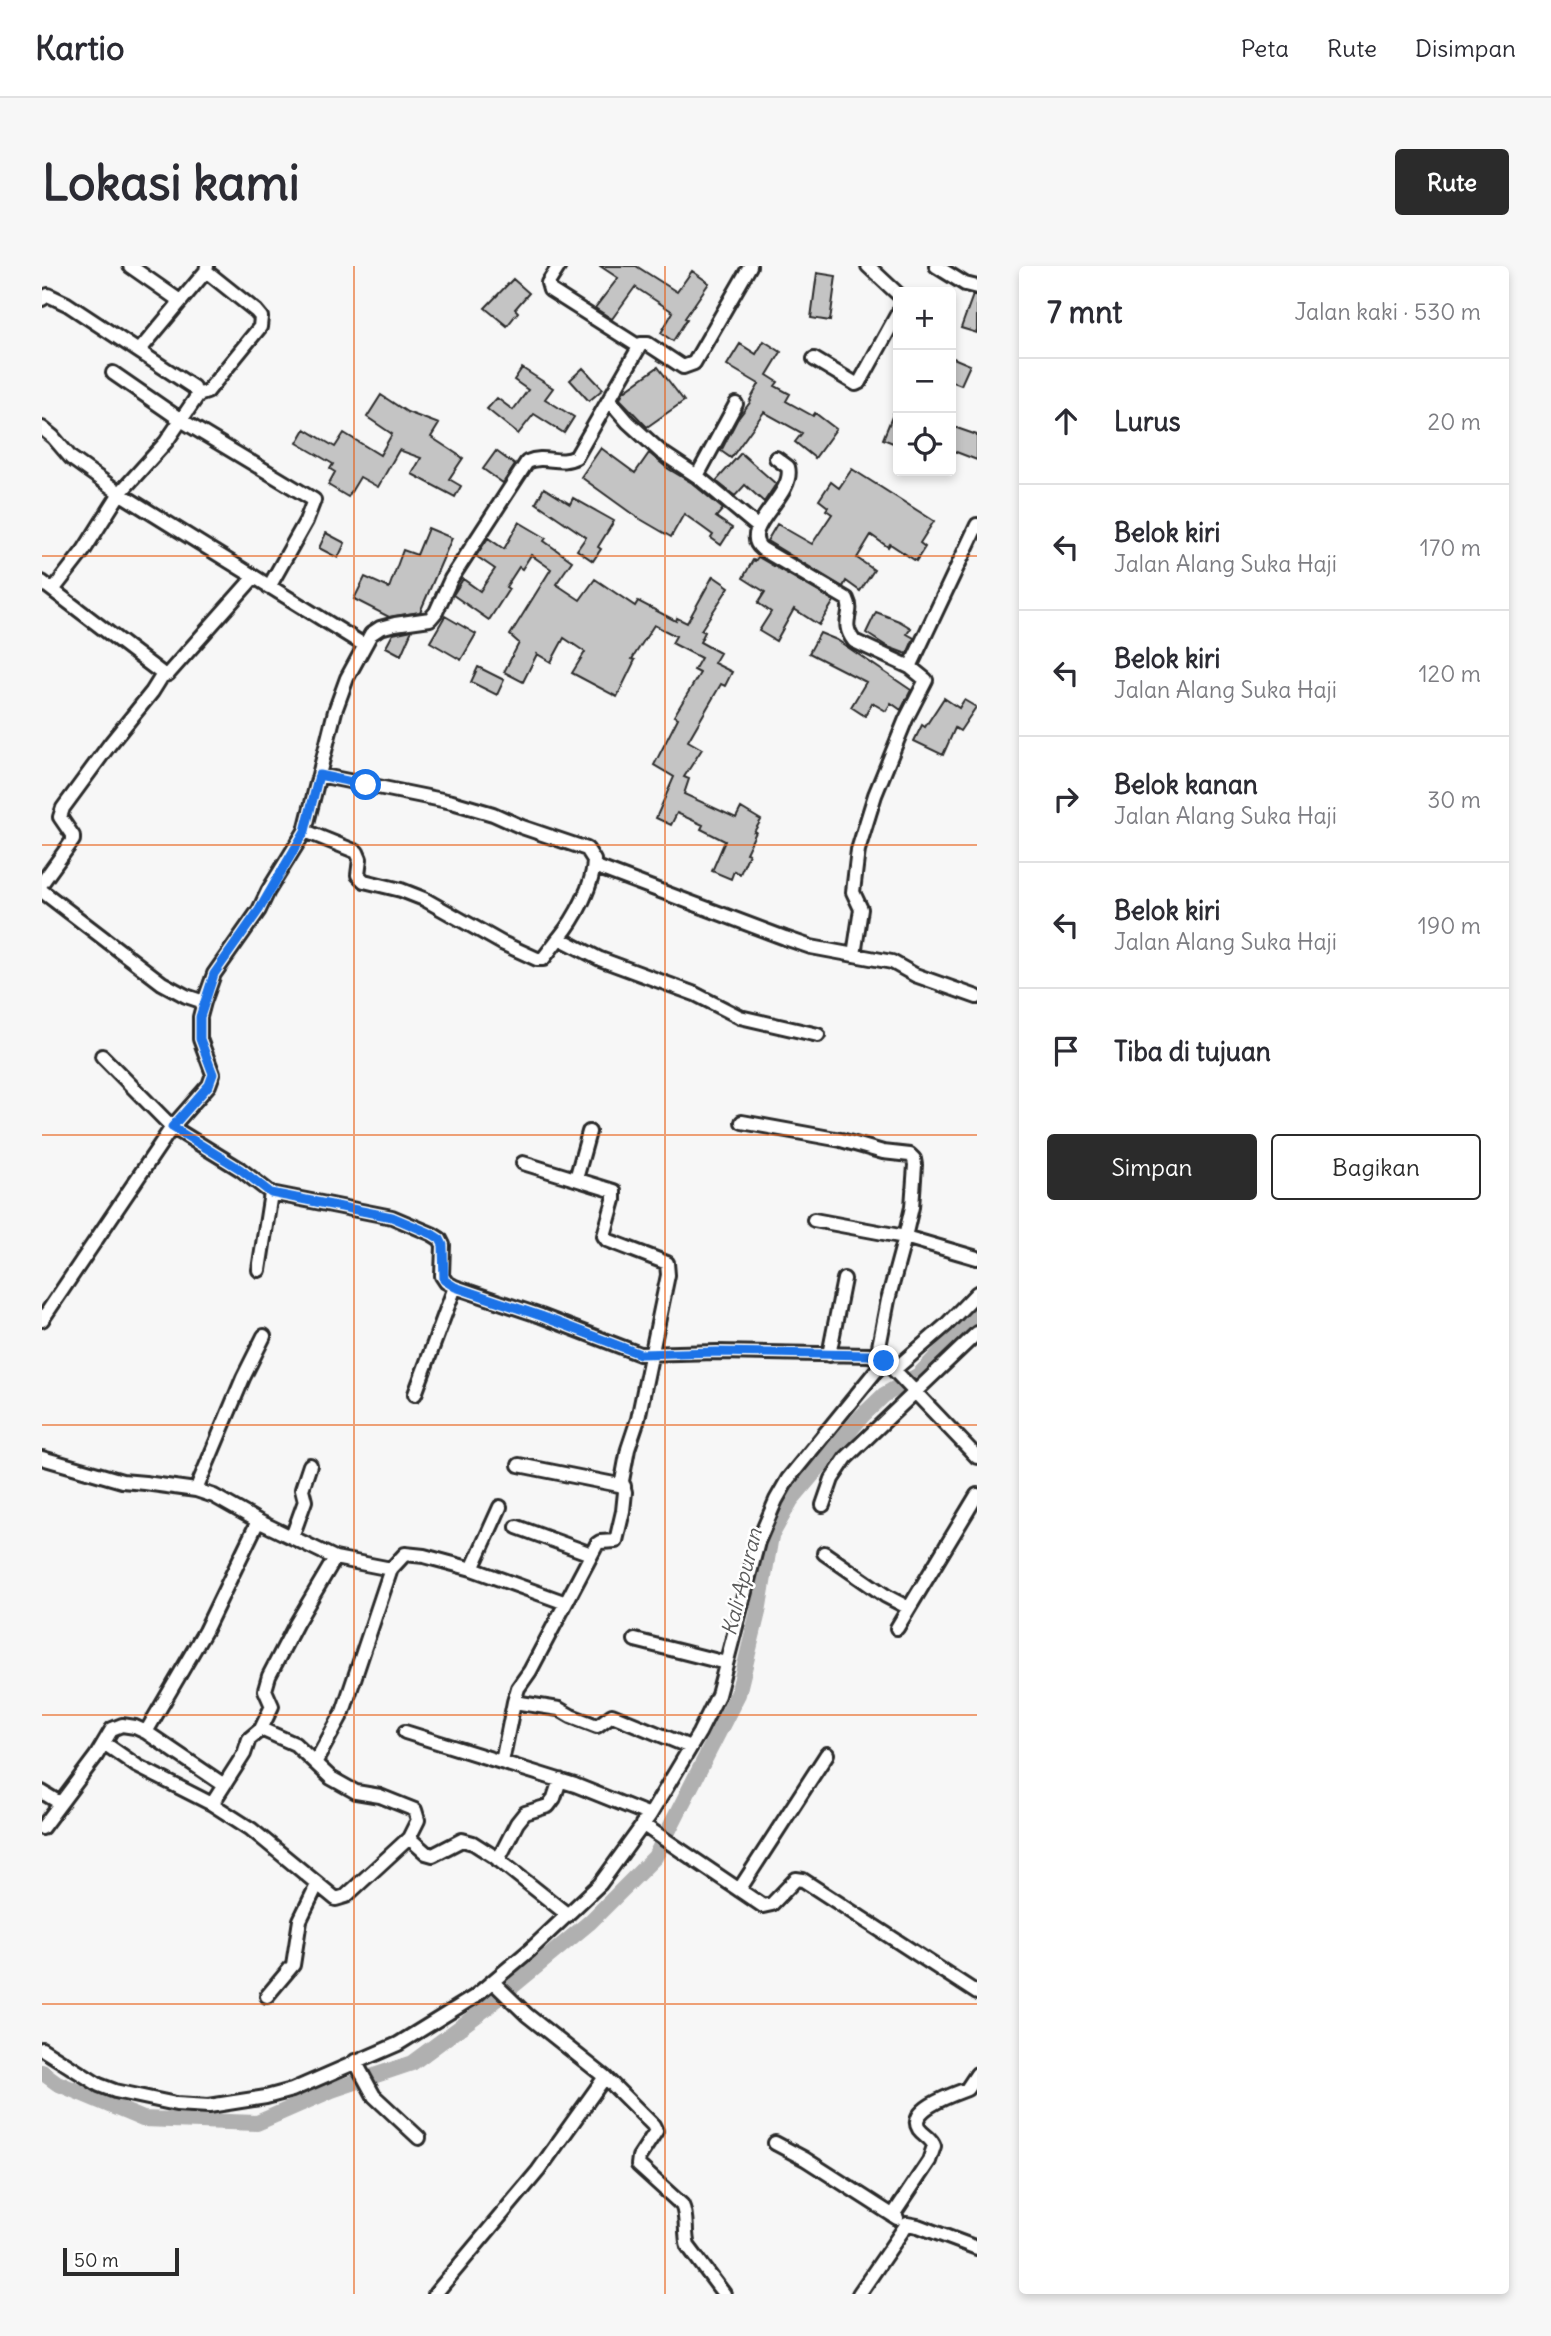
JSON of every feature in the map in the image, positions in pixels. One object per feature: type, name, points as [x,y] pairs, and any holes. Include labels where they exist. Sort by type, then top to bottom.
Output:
[{"type":"street","points":[[130,266],[180,301]]},
{"type":"street","points":[[559,266],[548,283],[550,290],[638,346]]},
{"type":"street","points":[[42,1320],[172,1127],[209,1085],[213,1074],[200,1039],[200,1017],[214,974],[259,910],[305,831],[346,678],[371,634],[395,624],[430,620],[451,579],[527,462],[538,458],[569,461],[576,457],[641,344],[648,344],[683,367],[694,363],[750,266]]},
{"type":"street","points":[[868,266],[893,289]]},
{"type":"street","points":[[936,266],[965,284],[977,287]]},
{"type":"street","points":[[53,590],[84,550],[120,493],[166,442],[198,395],[207,392],[260,327],[261,317],[206,269],[139,351]]},
{"type":"street","points":[[42,299],[48,295],[52,296],[139,351],[196,390],[198,395]]},
{"type":"street","points":[[814,359],[856,384],[860,382],[893,322]]},
{"type":"street","points":[[113,373],[181,420],[314,500],[306,521],[269,587]]},
{"type":"street","points":[[609,400],[628,422],[661,452],[697,476],[758,527]]},
{"type":"street","points":[[697,476],[736,404]]},
{"type":"street","points":[[42,428],[71,458],[120,493],[364,645]]},
{"type":"street","points":[[776,458],[788,467],[789,480],[758,527],[754,537],[757,545],[847,599],[850,606],[847,633],[854,641],[910,667],[926,680],[906,719],[858,850],[853,892],[861,909],[854,955]]},
{"type":"street","points":[[910,667],[977,525]]},
{"type":"street","points":[[42,883],[73,840],[60,817],[62,808],[162,676],[168,674],[254,577]]},
{"type":"street","points":[[42,582],[162,676]]},
{"type":"street","points":[[305,831],[357,852],[360,859],[358,875],[364,881],[424,899],[502,943],[537,959],[543,960],[547,957],[566,930],[590,885],[594,866],[593,855],[587,849],[493,814],[452,802],[319,775]]},
{"type":"street","points":[[594,866],[811,947],[892,962],[915,975],[977,997]]},
{"type":"street","points":[[42,891],[162,983],[204,1002]]},
{"type":"street","points":[[559,938],[600,959],[695,994],[740,1017],[818,1035]]},
{"type":"street","points":[[102,1056],[172,1127],[240,1169],[271,1193],[392,1217],[440,1239],[443,1245],[444,1280],[455,1287],[541,1316],[626,1350],[652,1355],[717,1352],[869,1355],[888,1366],[977,1457]]},
{"type":"street","points":[[742,1122],[841,1140],[883,1152],[910,1154],[915,1158],[912,1207],[888,1300],[888,1366]]},
{"type":"street","points":[[576,1179],[589,1132]]},
{"type":"street","points":[[502,1762],[518,1688],[530,1671],[591,1554],[600,1542],[616,1541],[623,1511],[622,1480],[628,1449],[638,1419],[668,1275],[668,1266],[664,1262],[607,1240],[604,1233],[614,1191],[523,1163]]},
{"type":"street","points":[[259,1270],[271,1193]]},
{"type":"street","points":[[814,1220],[905,1237],[977,1258]]},
{"type":"street","points":[[829,1355],[844,1279]]},
{"type":"street","points":[[415,1394],[455,1287]]},
{"type":"street","points":[[42,2049],[99,2085],[176,2104],[209,2105],[266,2097],[292,2090],[356,2065],[398,2045],[496,1984],[600,1884],[647,1823],[718,1695],[758,1542],[788,1479],[888,1366],[946,1325],[977,1293]]},
{"type":"street","points":[[823,1505],[838,1468],[912,1390],[977,1333]]},
{"type":"street","points":[[196,1490],[243,1378],[264,1336]]},
{"type":"street","points":[[42,1458],[122,1481],[196,1490],[214,1496],[258,1521],[335,1558],[391,1569]]},
{"type":"street","points":[[292,1537],[305,1501],[302,1489],[310,1465]]},
{"type":"street","points":[[519,1465],[624,1486]]},
{"type":"street","points":[[897,1628],[907,1607],[977,1495]]},
{"type":"street","points":[[472,1569],[499,1507]]},
{"type":"street","points":[[146,1732],[205,1631],[258,1521]]},
{"type":"street","points":[[517,1527],[591,1554]]},
{"type":"street","points":[[824,1553],[886,1596],[907,1607]]},
{"type":"street","points":[[315,1763],[343,1712],[391,1569],[405,1554],[472,1569],[566,1603]]},
{"type":"street","points":[[212,1804],[244,1754],[249,1739],[261,1729],[272,1706],[265,1690],[269,1676],[335,1558]]},
{"type":"street","points":[[635,1640],[726,1663]]},
{"type":"street","points":[[514,1702],[559,1709],[597,1726],[612,1716],[690,1747]]},
{"type":"street","points":[[42,1828],[117,1726],[135,1727],[146,1732],[224,1785]]},
{"type":"street","points":[[104,1743],[137,1766],[212,1804],[251,1829],[332,1897],[340,1899],[409,1838],[418,1820],[415,1810],[380,1796],[355,1792],[331,1777],[295,1744],[261,1729]]},
{"type":"street","points":[[405,1732],[560,1780],[647,1823],[677,1848],[763,1906],[772,1904],[796,1879],[803,1880],[977,1993]]},
{"type":"street","points":[[739,1891],[827,1754]]},
{"type":"street","points":[[498,1860],[517,1823],[525,1813],[548,1806],[560,1780]]},
{"type":"street","points":[[42,1793],[61,1803]]},
{"type":"street","points":[[409,1838],[426,1853],[433,1855],[455,1842],[467,1840],[498,1860],[568,1915]]},
{"type":"street","points":[[267,1996],[293,1965],[299,1920],[317,1885]]},
{"type":"street","points":[[496,1984],[527,2015],[605,2077],[656,2131],[639,2157],[638,2165],[682,2205],[686,2213],[685,2238],[688,2246],[724,2294]]},
{"type":"street","points":[[356,2065],[374,2096],[419,2138]]},
{"type":"street","points":[[892,2215],[929,2161],[934,2146],[931,2138],[919,2130],[919,2116],[931,2104],[967,2089],[977,2074]]},
{"type":"street","points":[[435,2294],[538,2171],[605,2077]]},
{"type":"street","points":[[775,2143],[805,2159],[906,2224],[977,2248]]},
{"type":"street","points":[[859,2294],[906,2224]]},
{"type":"building","points":[[600,266],[636,266],[677,292],[692,271],[709,283],[673,341],[661,333],[673,312],[635,287],[612,319],[595,308],[618,278]]},
{"type":"building","points":[[817,273],[836,276],[830,321],[811,318]]},
{"type":"building","points":[[513,279],[529,293],[515,309],[518,312],[507,326],[485,308]]},
{"type":"building","points":[[973,295],[977,296],[977,333],[961,328]]},
{"type":"building","points":[[764,341],[781,352],[767,375],[778,382],[775,386],[790,394],[786,401],[813,416],[815,413],[836,429],[815,458],[795,442],[802,433],[764,412],[731,458],[721,451],[759,384],[727,365],[740,344],[756,354]]},
{"type":"building","points":[[956,359],[970,365],[961,385],[956,383]]},
{"type":"building","points":[[658,367],[684,401],[647,427],[620,399],[623,392]]},
{"type":"building","points":[[522,368],[553,388],[545,399],[574,417],[564,433],[534,414],[518,434],[487,409],[497,398],[513,410],[528,390],[514,380]]},
{"type":"building","points":[[583,368],[603,389],[589,401],[570,380]]},
{"type":"building","points":[[381,395],[407,412],[439,424],[431,437],[463,458],[449,479],[461,486],[455,497],[412,474],[421,458],[399,450],[378,487],[360,477],[348,497],[328,485],[335,472],[330,469],[333,464],[297,443],[305,429],[335,447],[344,433],[380,455],[392,434],[367,417]]},
{"type":"building","points":[[893,414],[893,443],[883,439]]},
{"type":"building","points":[[956,428],[977,435],[977,460],[956,452]]},
{"type":"building","points":[[601,448],[635,473],[649,453],[692,483],[723,509],[716,517],[732,528],[721,545],[711,538],[713,535],[684,514],[671,537],[635,516],[581,477]]},
{"type":"building","points":[[496,451],[515,465],[503,483],[483,469]]},
{"type":"building","points":[[741,453],[776,484],[764,502],[745,485],[735,496],[716,481]]},
{"type":"building","points":[[852,469],[934,521],[920,543],[925,547],[916,561],[871,535],[857,558],[874,570],[860,591],[846,581],[843,587],[767,541],[777,524],[812,544],[832,514],[819,500],[831,482],[839,488]]},
{"type":"building","points":[[544,488],[570,504],[573,498],[614,521],[593,561],[577,550],[586,537],[536,503]]},
{"type":"building","points":[[519,522],[546,538],[544,541],[572,561],[556,584],[580,600],[595,579],[635,606],[638,601],[676,621],[677,618],[687,623],[713,576],[729,587],[701,630],[705,632],[700,642],[720,653],[714,663],[732,672],[725,686],[721,684],[688,741],[702,749],[684,777],[689,779],[684,794],[736,818],[741,808],[761,820],[754,832],[746,853],[749,854],[740,874],[734,871],[731,879],[712,871],[725,841],[701,829],[703,825],[677,813],[671,825],[656,818],[674,777],[654,765],[678,718],[674,716],[700,673],[694,670],[701,658],[672,643],[676,636],[654,625],[632,659],[635,660],[617,697],[572,673],[585,652],[564,638],[551,662],[537,654],[523,682],[504,672],[519,643],[510,635],[551,569],[531,555],[506,587],[509,589],[489,620],[453,595],[463,579],[480,591],[495,569],[476,556],[488,538],[504,549]]},
{"type":"building","points":[[428,528],[452,538],[420,612],[389,617],[354,599],[365,577],[389,588],[403,550],[417,555]]},
{"type":"building","points":[[326,533],[345,543],[338,558],[319,548]]},
{"type":"building","points":[[758,557],[834,601],[819,625],[794,609],[776,641],[759,631],[771,612],[758,603],[765,592],[743,578],[753,560]]},
{"type":"building","points":[[876,612],[911,628],[907,634],[914,638],[907,654],[888,647],[866,633]]},
{"type":"building","points":[[445,616],[476,634],[461,660],[430,642]]},
{"type":"building","points":[[412,630],[401,655],[386,647],[393,634]]},
{"type":"building","points":[[820,633],[837,640],[911,690],[901,710],[891,703],[886,711],[872,703],[865,716],[851,707],[866,682],[809,653]]},
{"type":"building","points":[[478,667],[504,680],[497,695],[471,682]]},
{"type":"building","points":[[944,698],[959,708],[964,700],[976,707],[960,731],[955,728],[943,755],[914,741],[922,725],[925,727]]},
{"type":"waterway","name":"Kali Apuran","points":[[42,2072],[57,2083],[143,2119],[257,2123],[332,2090],[412,2063],[485,2009],[590,1922],[655,1857],[738,1694],[758,1612],[771,1536],[791,1500],[862,1416],[884,1395],[919,1375],[977,1314]]},
{"type":"route","points":[[366,785],[319,775],[305,831],[259,910],[214,974],[200,1017],[200,1039],[213,1074],[209,1085],[172,1127],[240,1169],[271,1193],[392,1217],[432,1234],[440,1239],[443,1245],[442,1276],[455,1287],[541,1316],[626,1350],[652,1355],[717,1352],[869,1355],[884,1361]]}]
